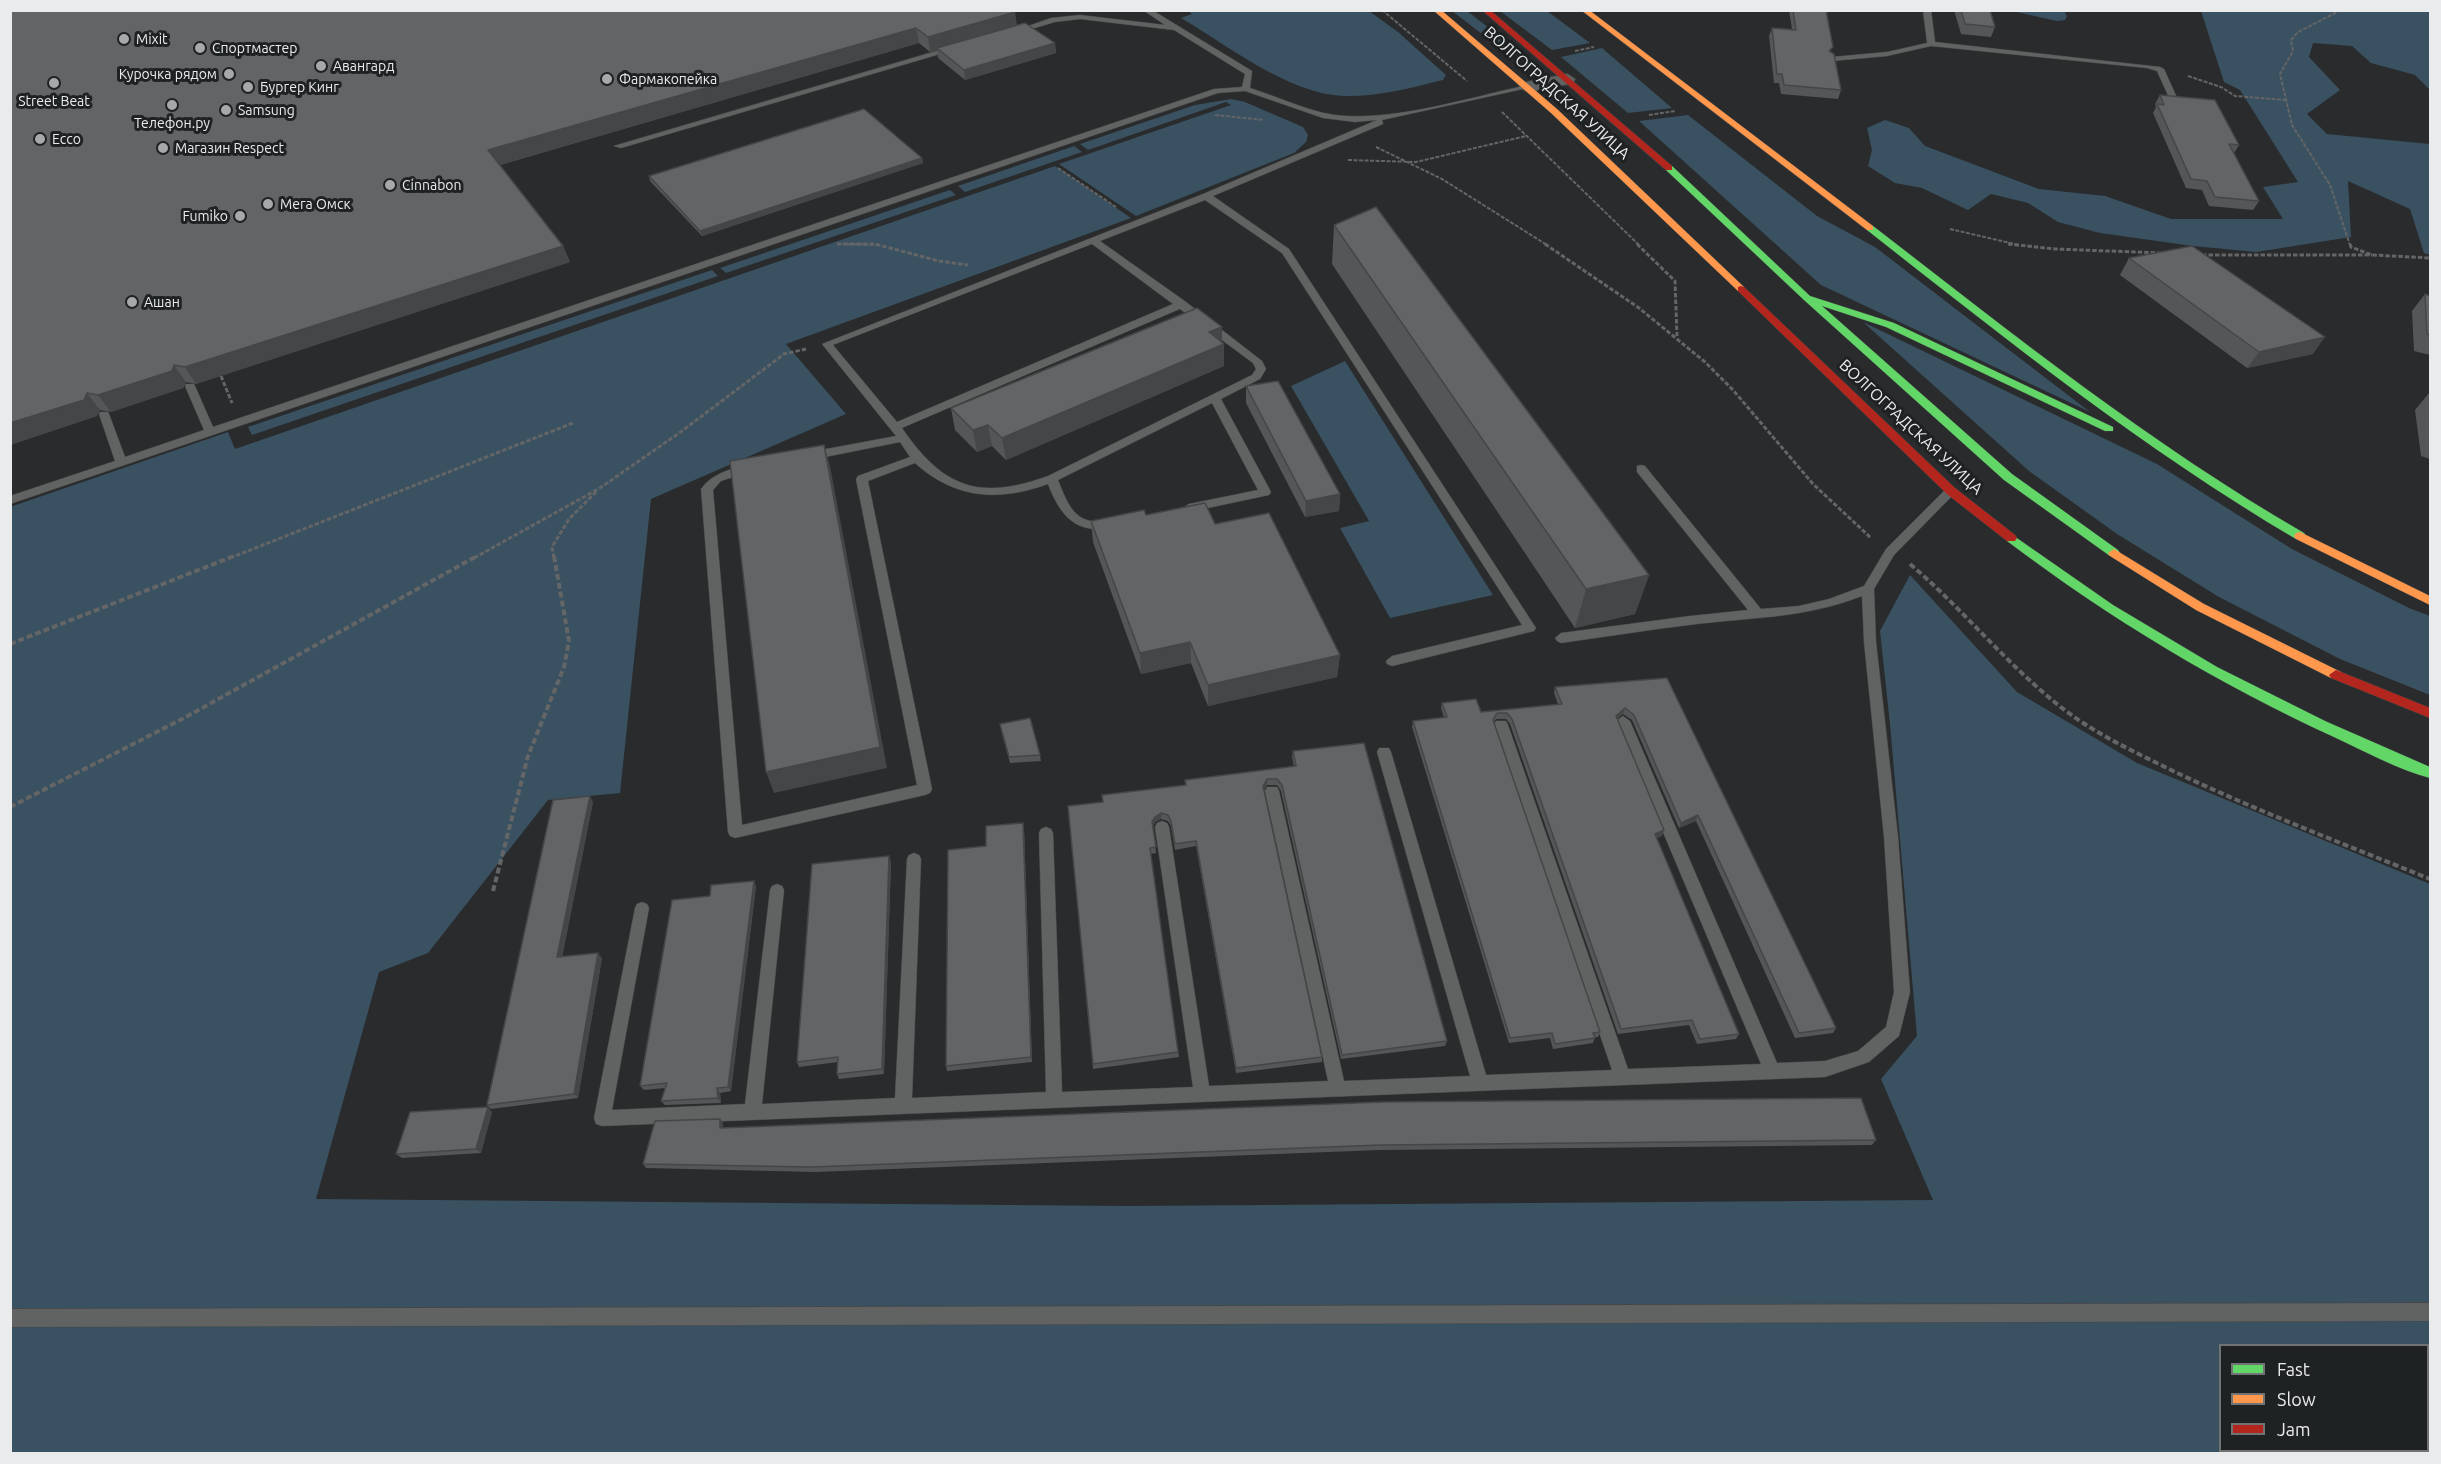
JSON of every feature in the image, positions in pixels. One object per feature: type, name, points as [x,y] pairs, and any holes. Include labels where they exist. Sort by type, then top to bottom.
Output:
[{"type":"main road","name":"ВОЛГОГРАДСКАЯ УЛИЦА","points":[[1436,10],[1528,87],[1603,155],[1951,491],[2061,577],[2176,650],[2341,737],[2430,773]]},
{"type":"main road","name":"ВОЛГОГРАДСКАЯ УЛИЦА","points":[[1485,10],[1645,146],[1806,298],[2008,477],[2100,545],[2200,607],[2326,671],[2430,713]]},
{"type":"main road","points":[[1584,10],[1714,106],[2056,372],[2178,462],[2301,537],[2410,594],[2430,601]]},
{"type":"main road","points":[[1806,298],[1890,325],[2178,462]]},
{"type":"street","points":[[1528,87],[1567,79]]},
{"type":"lane","points":[[1146,10],[1249,73],[1246,89]]},
{"type":"lane","points":[[1928,10],[1931,44]]},
{"type":"lane","points":[[1008,34],[1054,20],[1080,17],[1174,28]]},
{"type":"lane","points":[[1832,59],[1904,52],[1931,44],[2098,60],[2160,69],[2174,100]]},
{"type":"lane","points":[[618,146],[962,47]]},
{"type":"lane","points":[[10,500],[1217,91],[1246,89],[1323,115],[1355,119],[1390,117],[1528,87]]},
{"type":"lane","points":[[1093,240],[1257,362],[1261,369],[1256,377],[1052,479],[1024,490],[990,494],[960,487],[933,472],[917,458],[899,432],[827,344],[1138,222],[1206,196],[1390,117]]},
{"type":"lane","points":[[1206,196],[1286,251],[1530,628],[1392,661]]},
{"type":"lane","points":[[791,459],[899,432],[1182,304]]},
{"type":"lane","points":[[190,386],[210,432]]},
{"type":"lane","points":[[1171,511],[1264,492],[1215,398]]},
{"type":"lane","points":[[104,414],[121,463]]},
{"type":"lane","points":[[758,466],[735,470],[717,478],[707,489],[735,832],[925,789],[862,479],[917,458]]},
{"type":"lane","points":[[1641,469],[1757,613]]},
{"type":"lane","points":[[1052,479],[1062,506],[1076,521],[1100,526],[1124,521]]},
{"type":"lane","points":[[642,908],[602,1118],[1202,1092],[1825,1069],[1863,1057],[1893,1031],[1902,992],[1891,837],[1869,642],[1868,589],[1890,552],[1951,491]]},
{"type":"lane","points":[[1561,638],[1757,613],[1799,610],[1831,603],[1868,589]]},
{"type":"lane","points":[[1623,721],[1772,1070]]},
{"type":"lane","points":[[1501,725],[1622,1076]]},
{"type":"lane","points":[[1384,752],[1480,1082]]},
{"type":"lane","points":[[1272,791],[1337,1087]]},
{"type":"lane","points":[[1162,827],[1202,1092]]},
{"type":"lane","points":[[1046,833],[1054,1099]]},
{"type":"lane","points":[[903,1105],[914,859]]},
{"type":"lane","points":[[753,1111],[777,890]]},
{"type":"lane","points":[[10,1318],[2430,1312]]},
{"type":"path","points":[[1382,10],[1485,96],[1675,280],[1677,336]]},
{"type":"path","points":[[2341,10],[2298,32],[2291,40],[2293,51],[2280,74],[2292,125],[2330,185],[2351,247],[2372,255]]},
{"type":"path","points":[[1571,52],[1603,46]]},
{"type":"path","points":[[2160,69],[2221,87],[2235,96],[2285,100]]},
{"type":"path","points":[[1455,82],[1466,80]]},
{"type":"path","points":[[1647,115],[1678,111]]},
{"type":"path","points":[[1296,158],[1416,162],[1527,135]]},
{"type":"path","points":[[1346,136],[1416,162],[1457,186],[1626,298],[1677,336],[1724,380],[1781,449],[1851,523],[1914,567],[1943,592],[2002,655],[2062,708],[2107,739],[2215,791],[2430,879]]},
{"type":"path","points":[[1052,164],[1138,222]]},
{"type":"path","points":[[1950,229],[1970,237],[2000,242],[2059,248],[2166,253]]},
{"type":"path","points":[[832,244],[875,244],[939,261],[1013,271]]},
{"type":"path","points":[[2200,255],[2372,255],[2430,258]]},
{"type":"path","points":[[10,807],[184,718],[600,488],[682,431],[784,354],[827,344]]},
{"type":"path","points":[[221,376],[236,412]]},
{"type":"path","points":[[10,644],[573,423]]},
{"type":"path","points":[[493,891],[528,756],[564,667],[569,640],[552,548],[569,519],[600,488]]},
{"type":"shaded area","points":[[1187,10],[1369,11],[1398,32],[1446,75],[1443,80],[1381,93],[1343,96],[1322,93],[1280,78],[1238,54],[1181,18],[1192,14]]},
{"type":"shaded area","points":[[1452,11],[1467,11],[1524,55],[1512,57]]},
{"type":"shaded area","points":[[1500,11],[1547,11],[1590,43],[1552,50]]},
{"type":"shaded area","points":[[2012,11],[2064,11],[2067,16],[2065,20],[2057,21]]},
{"type":"shaded area","points":[[2201,11],[2430,11],[2430,90],[2415,75],[2371,63],[2352,46],[2313,43],[2309,57],[2340,90],[2307,114],[2327,134],[2430,144],[2430,255],[2424,253],[2410,209],[2348,181],[2351,237],[2256,252],[2100,233],[2058,222],[2028,203],[1991,194],[1968,210],[1922,188],[1895,183],[1868,166],[1872,150],[1867,128],[1885,120],[1909,128],[1925,146],[2039,189],[2105,196],[2171,219],[2283,219],[2263,187],[2298,182],[2240,90],[2224,82]]},
{"type":"shaded area","points":[[1602,48],[1672,108],[1628,113],[1561,57]]},
{"type":"shaded area","points":[[1231,99],[1245,102],[1303,127],[1308,135],[1306,142],[1294,153],[1136,216],[1059,164],[1231,105],[1226,102],[1088,150],[1080,144],[1195,105]]},
{"type":"shaded area","points":[[1688,115],[1817,216],[1875,247],[2090,412],[1821,285],[1639,121]]},
{"type":"shaded area","points":[[1074,146],[1082,152],[965,192],[958,186]]},
{"type":"shaded area","points":[[1055,166],[1131,218],[786,344],[846,414],[651,499],[620,793],[548,800],[428,953],[379,972],[316,1199],[1128,1206],[1933,1200],[1881,1079],[1917,1036],[1880,631],[1910,575],[2017,692],[2137,763],[2430,884],[2430,1453],[11,1453],[10,507],[228,432],[235,449]]},
{"type":"shaded area","points":[[950,190],[956,195],[726,273],[720,268]]},
{"type":"shaded area","points":[[712,270],[718,276],[252,435],[248,427]]},
{"type":"shaded area","points":[[1863,322],[2157,464],[2292,549],[2409,608],[2430,616],[2430,695],[2340,659],[2219,597],[2117,534],[2029,471]]},
{"type":"shaded area","points":[[1345,361],[1493,595],[1390,618],[1340,528],[1369,521],[1291,386]]},
{"type":"building","name":"Мега Омск","points":[[10,10],[1014,10],[1015,12],[928,37],[916,28],[488,150],[563,246],[185,367],[174,365],[172,371],[98,395],[87,393],[84,400],[10,423]]},
{"type":"building","points":[[1793,10],[1826,10],[1833,47],[1829,51],[1834,54],[1841,90],[1784,85],[1782,74],[1777,74],[1772,28],[1796,30]]},
{"type":"building","points":[[1961,10],[1990,10],[1995,27],[1965,24]]},
{"type":"building","points":[[1025,23],[1055,43],[964,70],[937,48]]},
{"type":"building","points":[[2160,95],[2215,100],[2239,145],[2229,144],[2259,201],[2215,197],[2207,181],[2191,179],[2157,104],[2164,105]]},
{"type":"building","points":[[864,109],[922,158],[700,231],[649,176]]},
{"type":"building","points":[[1376,207],[1649,575],[1586,589],[1334,225]]},
{"type":"building","points":[[2192,246],[2325,337],[2259,352],[2129,258]]},
{"type":"building","points":[[2425,294],[2430,296],[2430,335],[2427,334]]},
{"type":"building","points":[[1197,308],[1222,327],[1209,332],[1224,344],[1002,438],[988,425],[973,430],[951,408]]},
{"type":"building","points":[[1278,381],[1340,494],[1306,501],[1246,386]]},
{"type":"building","points":[[824,445],[880,747],[766,772],[730,461]]},
{"type":"building","points":[[1205,503],[1215,524],[1269,513],[1340,655],[1208,685],[1190,642],[1140,653],[1091,521],[1144,510],[1146,515]]},
{"type":"building","points":[[1667,678],[1836,1028],[1799,1033],[1698,815],[1681,823],[1634,715],[1625,708],[1616,716],[1664,830],[1655,834],[1739,1034],[1700,1039],[1692,1020],[1621,1029],[1512,719],[1507,713],[1497,713],[1493,720],[1600,1032],[1593,1033],[1595,1038],[1555,1044],[1552,1033],[1510,1038],[1413,721],[1447,717],[1442,703],[1476,699],[1481,712],[1562,704],[1555,687]]},
{"type":"building","points":[[1030,718],[1040,755],[1009,757],[1000,724]]},
{"type":"building","points":[[1364,743],[1447,1041],[1342,1055],[1282,785],[1277,779],[1267,779],[1263,786],[1322,1057],[1236,1068],[1196,841],[1175,844],[1171,821],[1168,815],[1161,813],[1152,822],[1156,847],[1150,848],[1178,1052],[1093,1064],[1068,806],[1103,802],[1102,795],[1186,785],[1185,780],[1296,766],[1293,751]]},
{"type":"building","points":[[590,796],[557,957],[598,953],[574,1094],[487,1105],[553,800]]},
{"type":"building","points":[[1023,823],[1031,1057],[946,1066],[948,850],[986,846],[986,826]]},
{"type":"building","points":[[889,856],[882,1069],[837,1074],[838,1057],[797,1062],[812,864]]},
{"type":"building","points":[[754,881],[728,1087],[717,1088],[718,1098],[661,1101],[667,1083],[640,1086],[672,900],[710,896],[711,885]]},
{"type":"building","points":[[1861,1098],[1876,1140],[1381,1145],[812,1167],[643,1164],[655,1121],[720,1119],[720,1128],[1382,1102]]},
{"type":"building","points":[[488,1107],[476,1149],[396,1154],[410,1112]]},
{"type":"traffic: fast","points":[[1669,168],[1807,298],[2008,477],[2114,553]]},
{"type":"traffic: fast","points":[[1870,228],[2026,350],[2132,429],[2243,503],[2300,536]]},
{"type":"traffic: fast","points":[[1807,298],[1890,325],[2109,429]]},
{"type":"traffic: fast","points":[[2011,538],[2109,608],[2212,670],[2320,725],[2430,773]]},
{"type":"traffic: slow","points":[[1436,10],[1554,111],[1741,289]]},
{"type":"traffic: slow","points":[[1584,10],[1870,228]]},
{"type":"traffic: slow","points":[[2300,536],[2430,601]]},
{"type":"traffic: slow","points":[[2114,553],[2200,607],[2336,675]]},
{"type":"traffic: jam","points":[[1485,10],[1669,168]]},
{"type":"traffic: jam","points":[[1741,289],[1951,491],[2011,538]]},
{"type":"traffic: jam","points":[[2336,675],[2430,713]]},
{"type":"place","name":"Mixit","points":[[124,39]]},
{"type":"place","name":"Спортмастер","points":[[200,48]]},
{"type":"place","name":"Авангард","points":[[321,66]]},
{"type":"place","name":"Курочка рядом","points":[[229,74]]},
{"type":"place","name":"Фармакопейка","points":[[607,79]]},
{"type":"place","name":"Street Beat","points":[[54,83]]},
{"type":"place","name":"Бургер Кинг","points":[[248,87]]},
{"type":"place","name":"Телефон.ру","points":[[172,105]]},
{"type":"place","name":"Samsung","points":[[226,110]]},
{"type":"place","name":"Ecco","points":[[40,139]]},
{"type":"place","name":"Магазин Respect","points":[[163,148]]},
{"type":"place","name":"Cinnabon","points":[[390,185]]},
{"type":"place","name":"Мега Омск","points":[[268,204]]},
{"type":"place","name":"Fumiko","points":[[240,216]]},
{"type":"place","name":"Ашан","points":[[132,302]]}]
